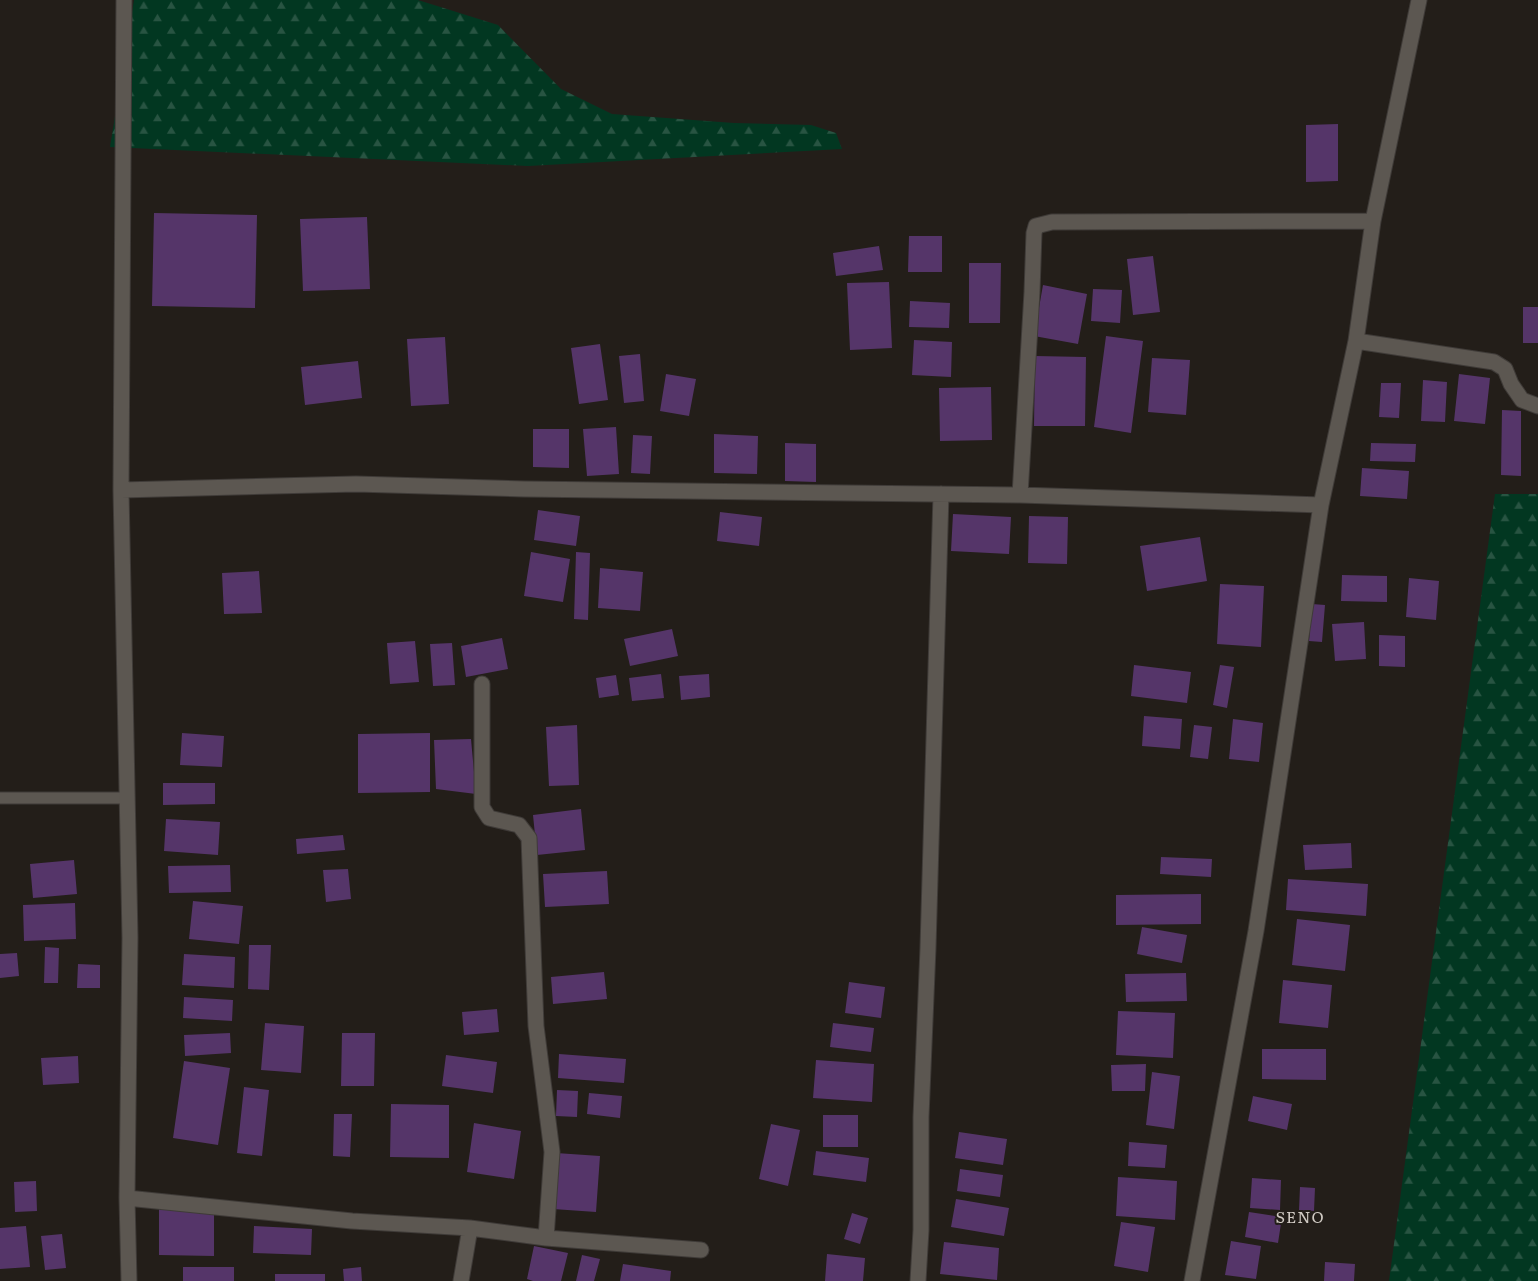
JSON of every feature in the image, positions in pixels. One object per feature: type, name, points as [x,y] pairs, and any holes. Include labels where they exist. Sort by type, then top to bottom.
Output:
[{"type":"street","points":[[124,0],[121,490],[130,938],[127,1198],[129,1281]]},
{"type":"street","points":[[1192,1281],[1256,931],[1321,505],[1356,341],[1373,221],[1419,0]]},
{"type":"street","points":[[1020,495],[1034,233],[1036,226],[1052,222],[1373,221]]},
{"type":"street","points":[[1356,341],[1494,362],[1505,369],[1522,400],[1538,406]]},
{"type":"street","points":[[121,490],[356,484],[524,489],[1020,495],[1321,505]]},
{"type":"street","points":[[918,1281],[921,1230],[921,1117],[941,494]]},
{"type":"street","points":[[482,684],[482,807],[489,818],[519,825],[529,838],[536,1026],[552,1152],[546,1238]]},
{"type":"street","points":[[127,1198],[352,1221],[470,1228],[546,1238],[701,1250]]},
{"type":"street","points":[[461,1281],[470,1228]]},
{"type":"lane","points":[[0,798],[126,798]]},
{"type":"green space","points":[[134,0],[418,0],[498,25],[561,89],[612,114],[734,123],[811,125],[836,133],[842,149],[528,166],[110,147]]},
{"type":"green space","points":[[1495,494],[1538,494],[1538,1281],[1389,1281]]},
{"type":"building","points":[[1338,124],[1338,181],[1306,182],[1306,125]]},
{"type":"building","points":[[154,213],[257,215],[255,308],[152,306]]},
{"type":"building","points":[[367,217],[370,289],[303,291],[300,219]]},
{"type":"building","points":[[909,236],[942,236],[942,272],[908,272]]},
{"type":"building","points":[[879,246],[883,270],[836,276],[833,253]]},
{"type":"building","points":[[1153,256],[1160,312],[1133,315],[1127,259]]},
{"type":"building","points":[[969,263],[1001,263],[1000,323],[969,323]]},
{"type":"building","points":[[889,282],[892,348],[850,350],[847,283]]},
{"type":"building","points":[[1043,285],[1087,294],[1078,344],[1034,336]]},
{"type":"building","points":[[1093,289],[1122,290],[1120,323],[1091,321]]},
{"type":"building","points":[[910,301],[950,303],[949,328],[909,327]]},
{"type":"building","points":[[1523,307],[1538,307],[1538,343],[1523,343]]},
{"type":"building","points":[[1106,336],[1143,341],[1131,433],[1094,427]]},
{"type":"building","points":[[445,337],[449,404],[411,406],[407,339]]},
{"type":"building","points":[[914,340],[952,342],[951,377],[912,375]]},
{"type":"building","points":[[600,344],[608,400],[579,404],[571,348]]},
{"type":"building","points":[[640,354],[644,401],[624,403],[619,356]]},
{"type":"building","points":[[1035,356],[1086,357],[1085,426],[1034,426]]},
{"type":"building","points":[[1152,358],[1190,360],[1186,415],[1148,412]]},
{"type":"building","points":[[358,361],[362,398],[305,405],[301,367]]},
{"type":"building","points":[[666,374],[696,379],[689,416],[660,411]]},
{"type":"building","points":[[1459,374],[1490,378],[1485,424],[1454,421]]},
{"type":"building","points":[[1423,380],[1447,382],[1445,422],[1421,421]]},
{"type":"building","points":[[1381,383],[1401,383],[1399,418],[1379,417]]},
{"type":"building","points":[[991,387],[992,440],[940,441],[939,388]]},
{"type":"building","points":[[1502,410],[1521,411],[1521,476],[1501,475]]},
{"type":"building","points":[[616,427],[619,474],[587,476],[583,429]]},
{"type":"building","points":[[533,429],[569,429],[569,468],[533,467]]},
{"type":"building","points":[[714,434],[758,436],[757,474],[714,473]]},
{"type":"building","points":[[633,435],[652,436],[650,474],[631,473]]},
{"type":"building","points":[[785,443],[816,444],[816,482],[785,481]]},
{"type":"building","points":[[1371,443],[1416,444],[1415,462],[1370,461]]},
{"type":"building","points":[[1362,468],[1409,471],[1407,499],[1360,496]]},
{"type":"building","points":[[538,510],[580,516],[576,546],[534,540]]},
{"type":"building","points":[[720,512],[762,517],[759,546],[717,541]]},
{"type":"building","points":[[953,514],[1011,517],[1009,554],[951,551]]},
{"type":"building","points":[[1029,516],[1068,517],[1067,564],[1028,563]]},
{"type":"building","points":[[1200,537],[1207,581],[1147,591],[1140,546]]},
{"type":"building","points":[[531,552],[570,559],[563,602],[524,596]]},
{"type":"building","points":[[576,552],[590,553],[588,620],[574,619]]},
{"type":"building","points":[[600,568],[643,572],[640,611],[598,608]]},
{"type":"building","points":[[259,571],[262,613],[224,614],[222,573]]},
{"type":"building","points":[[1342,575],[1387,576],[1387,602],[1341,601]]},
{"type":"building","points":[[1409,578],[1439,581],[1436,620],[1406,617]]},
{"type":"building","points":[[1220,584],[1264,586],[1261,647],[1217,644]]},
{"type":"building","points":[[1312,604],[1325,605],[1322,642],[1309,641]]},
{"type":"building","points":[[1364,622],[1366,659],[1335,661],[1332,624]]},
{"type":"building","points":[[672,629],[678,656],[630,666],[624,639]]},
{"type":"building","points":[[1379,635],[1405,636],[1405,667],[1379,666]]},
{"type":"building","points":[[502,638],[508,669],[466,677],[461,646]]},
{"type":"building","points":[[415,641],[419,682],[390,684],[387,643]]},
{"type":"building","points":[[452,643],[455,685],[433,686],[430,644]]},
{"type":"building","points":[[1134,665],[1191,672],[1187,703],[1131,696]]},
{"type":"building","points":[[1220,665],[1234,667],[1227,708],[1213,705]]},
{"type":"building","points":[[661,674],[664,698],[632,701],[629,678]]},
{"type":"building","points":[[709,674],[710,697],[681,700],[679,676]]},
{"type":"building","points":[[616,675],[619,695],[599,698],[596,678]]},
{"type":"building","points":[[1144,716],[1182,719],[1180,749],[1142,746]]},
{"type":"building","points":[[1233,719],[1263,723],[1259,762],[1229,759]]},
{"type":"building","points":[[577,725],[579,785],[549,786],[546,727]]},
{"type":"building","points":[[1194,725],[1212,727],[1208,759],[1190,757]]},
{"type":"building","points":[[182,733],[224,736],[222,767],[180,765]]},
{"type":"building","points":[[430,733],[430,792],[358,793],[358,734]]},
{"type":"building","points":[[471,739],[476,794],[436,789],[434,740]]},
{"type":"building","points":[[163,783],[215,783],[215,804],[163,805]]},
{"type":"building","points":[[581,809],[585,850],[537,855],[533,815]]},
{"type":"building","points":[[166,819],[220,822],[218,855],[164,851]]},
{"type":"building","points":[[343,835],[345,850],[297,854],[296,839]]},
{"type":"building","points":[[1351,843],[1352,868],[1305,870],[1303,845]]},
{"type":"building","points":[[1161,857],[1212,859],[1211,877],[1160,874]]},
{"type":"building","points":[[74,860],[77,894],[33,898],[30,864]]},
{"type":"building","points":[[230,865],[231,892],[169,893],[168,866]]},
{"type":"building","points":[[348,869],[351,899],[326,902],[323,870]]},
{"type":"building","points":[[607,871],[609,904],[545,907],[543,874]]},
{"type":"building","points":[[1288,879],[1368,884],[1366,916],[1286,910]]},
{"type":"building","points":[[1201,894],[1201,924],[1116,925],[1116,895]]},
{"type":"building","points":[[193,901],[243,906],[239,944],[189,939]]},
{"type":"building","points":[[75,903],[76,939],[24,941],[23,905]]},
{"type":"building","points":[[1297,919],[1350,925],[1345,971],[1292,965]]},
{"type":"building","points":[[1142,927],[1187,935],[1182,963],[1137,954]]},
{"type":"building","points":[[249,945],[271,945],[269,990],[248,989]]},
{"type":"building","points":[[45,947],[59,948],[58,983],[44,983]]},
{"type":"building","points":[[17,953],[19,976],[0,978],[0,954]]},
{"type":"building","points":[[184,954],[235,957],[234,988],[182,985]]},
{"type":"building","points":[[78,964],[100,965],[100,988],[77,988]]},
{"type":"building","points":[[604,972],[607,999],[553,1004],[551,977]]},
{"type":"building","points":[[1186,973],[1187,1001],[1126,1002],[1125,974]]},
{"type":"building","points":[[1283,980],[1332,985],[1328,1028],[1279,1023]]},
{"type":"building","points":[[849,982],[885,987],[881,1018],[845,1013]]},
{"type":"building","points":[[184,997],[233,1000],[232,1021],[183,1018]]},
{"type":"building","points":[[497,1009],[499,1032],[464,1035],[462,1012]]},
{"type":"building","points":[[1118,1011],[1175,1013],[1173,1058],[1116,1055]]},
{"type":"building","points":[[265,1023],[304,1026],[301,1073],[261,1070]]},
{"type":"building","points":[[833,1023],[874,1028],[871,1052],[830,1047]]},
{"type":"building","points":[[230,1033],[231,1053],[185,1056],[184,1035]]},
{"type":"building","points":[[342,1033],[375,1033],[374,1086],[341,1086]]},
{"type":"building","points":[[1262,1049],[1326,1049],[1326,1080],[1262,1079]]},
{"type":"building","points":[[559,1054],[626,1059],[624,1083],[558,1078]]},
{"type":"building","points":[[446,1055],[497,1062],[493,1093],[442,1086]]},
{"type":"building","points":[[78,1056],[79,1083],[43,1085],[41,1058]]},
{"type":"building","points":[[816,1060],[874,1064],[872,1102],[813,1098]]},
{"type":"building","points":[[184,1061],[230,1068],[218,1145],[173,1138]]},
{"type":"building","points":[[1146,1064],[1145,1091],[1112,1091],[1111,1065]]},
{"type":"building","points":[[1152,1072],[1180,1076],[1174,1129],[1146,1125]]},
{"type":"building","points":[[244,1087],[269,1090],[262,1156],[237,1153]]},
{"type":"building","points":[[557,1090],[578,1091],[577,1117],[556,1116]]},
{"type":"building","points":[[589,1093],[622,1096],[620,1118],[587,1114]]},
{"type":"building","points":[[1253,1096],[1292,1104],[1287,1130],[1248,1121]]},
{"type":"building","points":[[391,1104],[449,1105],[449,1158],[390,1157]]},
{"type":"building","points":[[334,1114],[352,1114],[350,1157],[333,1156]]},
{"type":"building","points":[[823,1115],[858,1115],[858,1147],[823,1147]]},
{"type":"building","points":[[474,1123],[521,1131],[514,1179],[467,1172]]},
{"type":"building","points":[[771,1124],[800,1130],[788,1186],[759,1179]]},
{"type":"building","points":[[959,1132],[1007,1139],[1003,1165],[955,1158]]},
{"type":"building","points":[[1129,1142],[1167,1145],[1165,1168],[1128,1166]]},
{"type":"building","points":[[816,1151],[869,1158],[866,1182],[813,1175]]},
{"type":"building","points":[[556,1153],[600,1156],[596,1212],[553,1209]]},
{"type":"building","points":[[960,1169],[1003,1175],[1000,1197],[957,1191]]},
{"type":"building","points":[[1118,1177],[1177,1181],[1175,1220],[1116,1216]]},
{"type":"building","points":[[1252,1178],[1281,1180],[1280,1210],[1250,1208]]},
{"type":"building","points":[[36,1181],[37,1211],[15,1212],[14,1182]]},
{"type":"building","points":[[1300,1187],[1315,1188],[1314,1211],[1299,1210]]},
{"type":"building","points":[[956,1199],[1009,1208],[1004,1236],[951,1227]]},
{"type":"building","points":[[159,1209],[214,1210],[214,1256],[159,1255]]},
{"type":"building","points":[[1249,1212],[1282,1217],[1278,1243],[1245,1237]]},
{"type":"building","points":[[852,1213],[868,1218],[860,1244],[844,1239]]},
{"type":"building","points":[[1121,1222],[1155,1227],[1148,1272],[1114,1266]]},
{"type":"building","points":[[26,1226],[30,1267],[0,1269],[0,1228]]},
{"type":"building","points":[[254,1226],[312,1229],[311,1255],[253,1253]]},
{"type":"building","points":[[62,1234],[66,1268],[45,1270],[41,1236]]},
{"type":"building","points":[[1231,1241],[1261,1246],[1256,1279],[1225,1275]]},
{"type":"building","points":[[944,1242],[999,1248],[997,1280],[940,1274]]},
{"type":"building","points":[[534,1246],[568,1253],[561,1281],[533,1281],[527,1279]]},
{"type":"building","points":[[827,1254],[865,1258],[863,1281],[825,1281]]},
{"type":"building","points":[[582,1255],[600,1259],[594,1281],[576,1281]]},
{"type":"building","points":[[1325,1262],[1355,1264],[1354,1281],[1324,1281]]},
{"type":"building","points":[[623,1264],[671,1271],[670,1281],[620,1281]]},
{"type":"building","points":[[183,1267],[234,1267],[234,1281],[183,1281]]},
{"type":"building","points":[[361,1267],[362,1281],[344,1281],[343,1269]]},
{"type":"building","points":[[275,1274],[325,1274],[325,1281],[275,1281]]},
{"type":"district","name":"SENO","points":[[1300,1216]]}]
